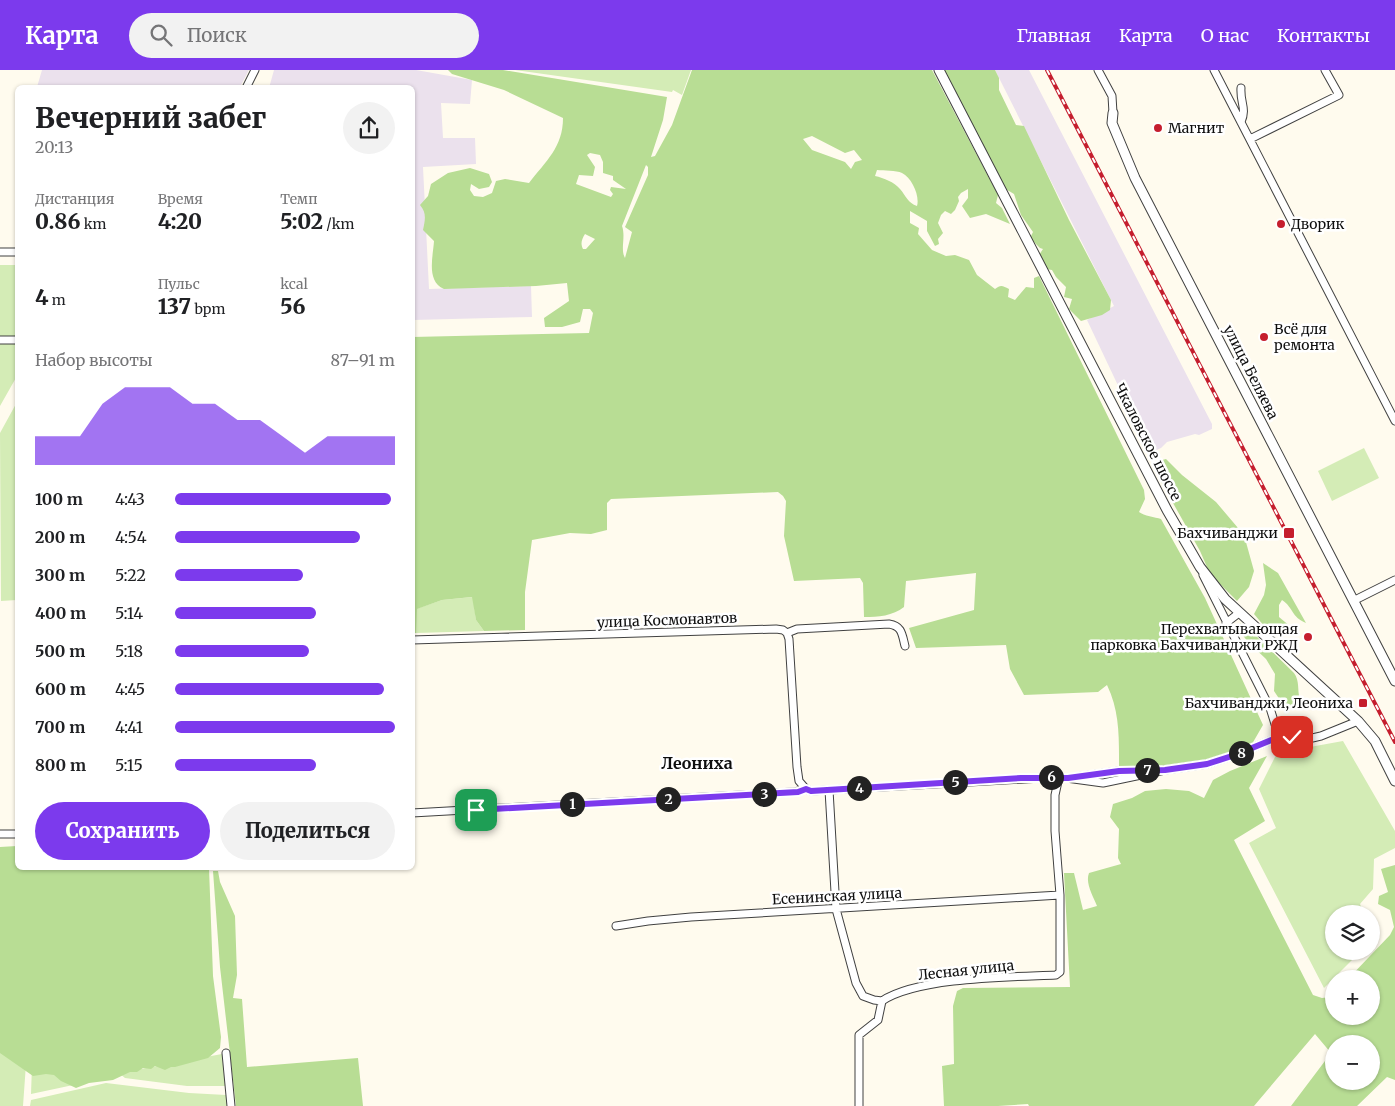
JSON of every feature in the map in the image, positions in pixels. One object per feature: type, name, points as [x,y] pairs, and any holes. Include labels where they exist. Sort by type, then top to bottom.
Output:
[{"type":"street","points":[[248,85],[255,70]]},
{"type":"street","name":"Чкаловское шоссе","points":[[939,70],[1167,510],[1200,568],[1214,587],[1239,613],[1358,721],[1375,741],[1395,781]]},
{"type":"street","name":"улица Беляева","points":[[1098,70],[1112,96],[1112,123],[1135,178],[1395,681]]},
{"type":"street","points":[[1214,70],[1395,422]]},
{"type":"street","points":[[1250,139],[1339,95],[1325,70]]},
{"type":"street","points":[[1240,88],[1240,96],[1245,113],[1241,122]]},
{"type":"street","points":[[0,252],[15,252]]},
{"type":"street","points":[[0,340],[15,340]]},
{"type":"street","points":[[1200,568],[1270,708],[1279,737]]},
{"type":"street","points":[[1353,601],[1395,580]]},
{"type":"street","points":[[1226,622],[1239,613]]},
{"type":"street","name":"улица Космонавтов","points":[[415,640],[776,629],[787,633],[797,629],[889,624],[896,625],[901,629],[905,646]]},
{"type":"street","points":[[787,633],[789,639],[797,767],[799,780],[806,789],[811,791],[1059,777],[1103,783],[1165,770],[1207,764],[1279,737],[1308,739],[1337,731],[1358,721]]},
{"type":"street","points":[[1059,777],[1055,795],[1055,831],[1060,894]]},
{"type":"street","points":[[415,813],[798,792],[806,789]]},
{"type":"street","points":[[829,790],[836,909],[856,983],[863,996],[882,1001],[878,1020],[859,1035],[860,1106]]},
{"type":"street","points":[[0,834],[15,834]]},
{"type":"street","name":"Есенинская улица","points":[[616,926],[691,917],[1060,894]]},
{"type":"street","name":"Лесная улица","points":[[882,1001],[897,992],[940,984],[978,979],[1056,974],[1060,972],[1060,894]]},
{"type":"street","points":[[226,1053],[231,1106]]},
{"type":"shaded area","points":[[42,70],[249,70],[241,85],[38,85]]},
{"type":"shaded area","points":[[274,70],[416,70],[472,80],[470,104],[441,103],[443,138],[475,138],[476,164],[423,167],[429,289],[531,286],[532,317],[415,320],[415,85],[270,85]]},
{"type":"shaded area","points":[[995,70],[1029,70],[1212,424],[1212,429],[1199,435],[1195,434],[1167,442],[1161,448],[1150,453],[1087,320],[1114,306]]},
{"type":"green space","points":[[448,70],[503,70],[667,97],[663,120],[651,157],[655,156],[672,125],[692,70],[932,70],[998,195],[996,203],[1002,208],[1010,224],[986,214],[970,218],[962,206],[968,198],[968,189],[958,197],[959,201],[951,214],[945,211],[941,215],[938,223],[943,233],[938,239],[939,244],[935,246],[927,231],[927,221],[910,211],[910,223],[919,228],[918,234],[932,250],[946,256],[955,255],[969,260],[977,275],[995,289],[1002,286],[1009,289],[1008,297],[1015,300],[1026,287],[1034,288],[1034,278],[1039,276],[1144,490],[1145,499],[1139,512],[1161,519],[1205,598],[1263,725],[1252,744],[1207,761],[1155,768],[1119,768],[1117,715],[1107,685],[1098,692],[1024,695],[1010,669],[1006,645],[916,648],[909,628],[974,610],[976,573],[906,581],[904,607],[890,614],[864,617],[863,583],[860,578],[794,581],[784,536],[786,501],[778,492],[611,499],[607,503],[607,530],[591,534],[570,533],[532,540],[525,592],[525,630],[484,631],[476,620],[472,597],[442,600],[417,609],[415,633],[415,337],[589,333],[593,313],[590,309],[583,309],[580,322],[562,327],[545,327],[544,318],[569,301],[567,283],[444,289],[438,285],[433,275],[434,241],[423,230],[425,214],[420,205],[428,196],[431,184],[448,173],[470,168],[489,174],[492,182],[489,187],[479,189],[471,184],[470,190],[474,196],[483,197],[492,193],[496,181],[505,179],[529,183],[557,146],[563,118],[504,90],[452,74]],"holes":[[[812,136],[845,153],[854,150],[862,160],[855,162],[851,169],[845,162],[812,150],[803,139]],[[590,153],[600,155],[603,162],[603,173],[613,176],[613,180],[626,189],[611,187],[610,190],[613,194],[611,197],[576,184],[579,175],[593,176],[595,167],[587,155]],[[646,165],[648,167],[648,175],[625,227],[632,232],[625,258],[622,226]],[[877,170],[897,171],[906,175],[916,192],[917,206],[909,201],[895,184],[875,176]],[[585,234],[595,239],[586,249],[583,249],[582,243]]]},
{"type":"green space","points":[[515,70],[691,70],[682,95],[673,90],[672,92]]},
{"type":"green space","points":[[944,70],[995,70],[999,78],[999,90],[1016,125],[1024,126],[1069,220],[1111,300],[1110,310],[1102,315],[1081,321],[1069,309],[1072,299],[1064,297],[1066,287],[1052,270],[1046,269],[1039,255],[1043,249],[1030,238],[1033,232],[1021,215],[1014,194],[1004,188]]},
{"type":"green space","points":[[0,265],[15,265],[15,380],[0,406]]},
{"type":"green space","points":[[15,406],[15,600],[1,601],[0,433]]},
{"type":"green space","points":[[1364,448],[1379,478],[1332,501],[1318,471]]},
{"type":"green space","points":[[1166,459],[1182,475],[1216,502],[1244,535],[1254,571],[1249,587],[1237,601],[1210,574],[1200,551],[1155,471],[1155,462]]},
{"type":"green space","points":[[1263,563],[1278,573],[1306,623],[1301,621],[1282,600],[1279,605],[1279,617],[1291,627],[1290,633],[1277,633],[1269,630],[1254,614],[1264,595],[1266,585]]},
{"type":"green space","points":[[473,597],[476,620],[484,631],[416,633],[416,609],[442,600]]},
{"type":"green space","points":[[1240,623],[1252,632],[1294,673],[1297,679],[1300,700],[1295,705],[1289,706],[1280,700],[1274,691],[1275,674],[1266,659],[1248,642],[1238,629]]},
{"type":"green space","points":[[1343,741],[1395,831],[1395,848],[1374,859],[1373,889],[1360,905],[1325,905],[1325,960],[1352,960],[1342,970],[1325,970],[1324,988],[1249,843],[1276,828],[1259,789],[1277,753]]},
{"type":"green space","points":[[1267,756],[1249,788],[1265,821],[1234,840],[1313,995],[1325,998],[1325,1025],[1380,1025],[1380,970],[1357,970],[1366,960],[1380,960],[1380,945],[1390,935],[1394,927],[1390,910],[1378,904],[1379,896],[1388,892],[1381,869],[1395,865],[1395,1080],[1387,1077],[1380,1084],[1380,1035],[1325,1035],[1325,1046],[1315,1034],[1254,1106],[1029,1106],[1028,1104],[944,1106],[942,1066],[954,1064],[953,1006],[957,991],[963,988],[1070,987],[1064,873],[1074,873],[1083,910],[1097,906],[1089,885],[1089,873],[1121,864],[1118,858],[1119,829],[1110,817],[1113,804],[1132,798],[1145,791],[1166,789],[1189,791],[1204,798],[1213,780]]},
{"type":"green space","points":[[15,846],[15,870],[209,870],[213,976],[221,1037],[220,1048],[208,1058],[165,1070],[155,1066],[151,1069],[143,1068],[113,1080],[89,1083],[76,1088],[61,1081],[54,1075],[33,1076],[0,1053],[0,847]]},
{"type":"green space","points":[[213,871],[218,871],[220,882],[235,916],[237,975],[233,998],[242,999],[247,1067],[358,1058],[363,1106],[236,1106],[220,967]]},
{"type":"green space","points":[[0,1048],[26,1064],[23,1106],[0,1106]]},
{"type":"green space","points":[[222,1054],[225,1086],[187,1086],[125,1078],[119,1073]]},
{"type":"green space","points":[[1325,1061],[1325,1090],[1374,1090],[1357,1106],[1291,1106]]},
{"type":"green space","points":[[32,1065],[78,1084],[31,1094]]},
{"type":"green space","points":[[106,1083],[189,1093],[226,1095],[227,1106],[30,1106],[31,1100]]},
{"type":"railway","points":[[1047,70],[1395,742]]},
{"type":"place","name":"Магнит","points":[[1158,128]]},
{"type":"place","name":"Дворик","points":[[1281,224]]},
{"type":"place","name":"Всё для ремонта","points":[[1264,337]]},
{"type":"place","name":"Бахчиванджи","points":[[1289,533]]},
{"type":"place","name":"Перехватывающая парковка Бахчиванджи РЖД","points":[[1308,637]]},
{"type":"place","name":"Бахчиванджи, Леониха","points":[[1363,703]]},
{"type":"district","name":"Леониха","points":[[697,763]]},
{"type":"route","points":[[476,810],[798,792],[806,789],[811,791],[1021,778],[1068,778],[1119,771],[1165,770],[1207,764],[1279,737],[1292,737]]}]
